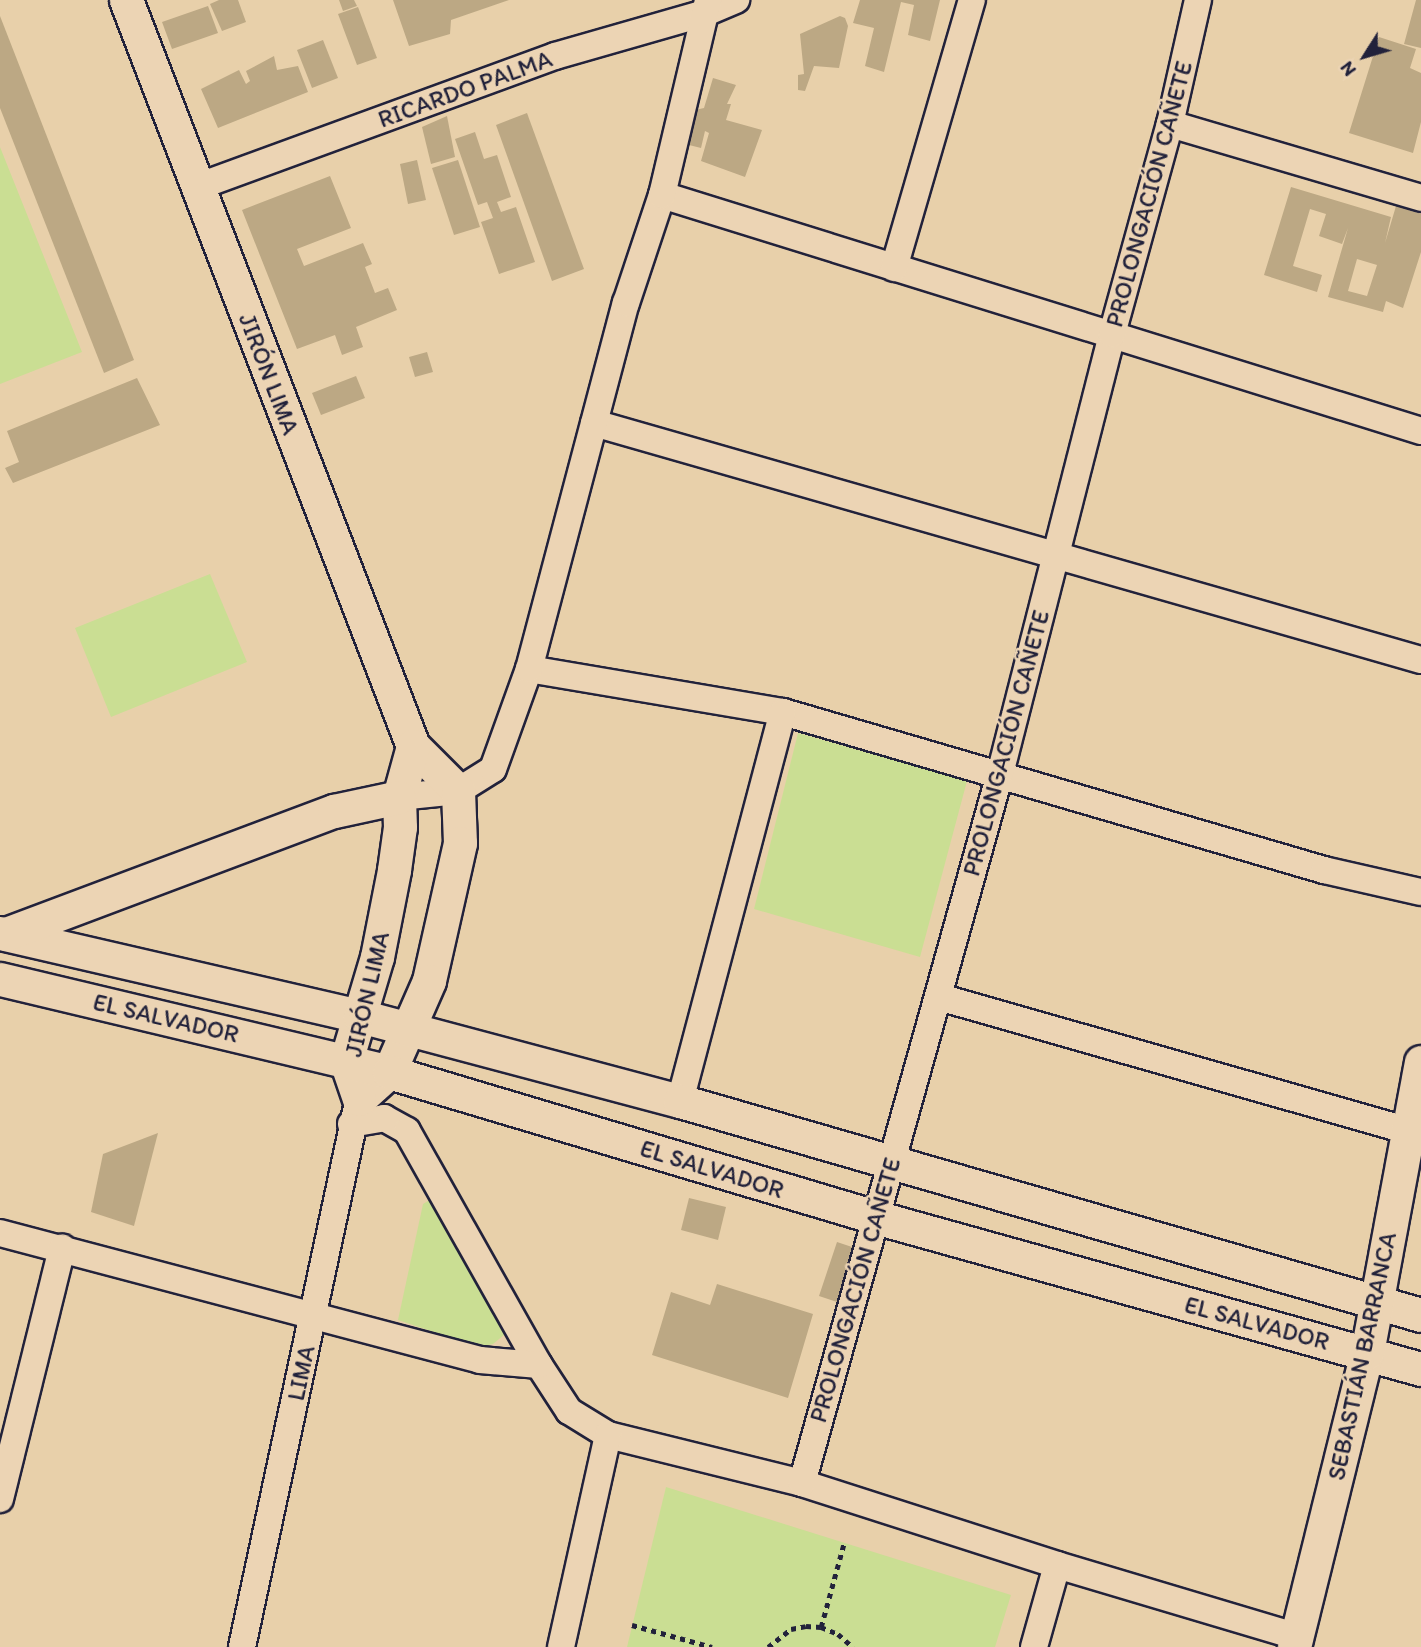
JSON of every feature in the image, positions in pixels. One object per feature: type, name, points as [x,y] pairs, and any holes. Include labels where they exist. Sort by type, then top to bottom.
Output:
[{"type":"street","name":"JIRÓN LIMA","points":[[127,0],[413,747],[458,791],[460,843],[449,902],[429,981],[389,1072],[355,1111]]},
{"type":"street","name":"RICARDO PALMA","points":[[197,187],[555,56],[707,6],[736,0]]},
{"type":"street","points":[[894,268],[972,0]]},
{"type":"street","name":"PROLONGACIÓN CAÑETE","points":[[802,1483],[1000,774],[1112,334],[1170,124],[1198,0]]},
{"type":"street","points":[[3,934],[334,811],[399,797],[458,791],[493,769],[528,669],[626,303],[662,195],[707,6]]},
{"type":"street","points":[[1170,124],[1421,198]]},
{"type":"street","points":[[662,195],[1421,431]]},
{"type":"street","points":[[594,423],[1421,660]]},
{"type":"street","points":[[528,669],[783,712],[1324,870],[1421,892]]},
{"type":"street","points":[[680,1101],[783,712]]},
{"type":"street","name":"JIRÓN LIMA","points":[[355,1111],[346,1061],[377,957],[400,827],[399,797],[413,747]]},
{"type":"street","name":"EL SALVADOR","points":[[3,934],[360,1016],[680,1101],[1421,1315]]},
{"type":"street","name":"EL SALVADOR","points":[[0,979],[389,1072],[875,1217],[1421,1369]]},
{"type":"street","points":[[939,997],[1408,1131]]},
{"type":"street","name":"SEBASTIÁN BARRANCA","points":[[1294,1642],[1367,1353],[1421,1062]]},
{"type":"street","points":[[355,1111],[384,1118],[407,1131],[539,1365],[569,1411],[608,1435],[802,1483],[1294,1642]]},
{"type":"street","name":"LIMA","points":[[242,1647],[355,1111]]},
{"type":"street","points":[[0,1233],[480,1360],[539,1365]]},
{"type":"street","points":[[0,1499],[62,1248]]},
{"type":"street","points":[[561,1647],[608,1435]]},
{"type":"street","points":[[1036,1645],[1057,1565]]},
{"type":"path","points":[[821,1627],[845,1543]]},
{"type":"path","points":[[632,1625],[712,1647]]},
{"type":"path","points":[[768,1647],[791,1629],[821,1627],[838,1634],[853,1647]]},
{"type":"green space","points":[[0,147],[82,352],[0,384]]},
{"type":"green space","points":[[210,574],[247,662],[111,717],[75,628]]},
{"type":"green space","points":[[798,733],[967,781],[920,957],[754,909]]},
{"type":"green space","points":[[438,1195],[505,1322],[504,1335],[493,1344],[478,1347],[398,1320],[423,1204]]},
{"type":"green space","points":[[666,1487],[1011,1595],[995,1647],[627,1647]]},
{"type":"building","points":[[219,0],[238,0],[246,22],[222,31],[210,4]]},
{"type":"building","points":[[339,0],[354,0],[357,6],[343,11]]},
{"type":"building","points":[[393,0],[509,0],[451,20],[450,34],[409,46]]},
{"type":"building","points":[[860,0],[940,0],[930,41],[908,35],[914,5],[901,2],[884,72],[865,66],[874,28],[853,23]]},
{"type":"building","points":[[1416,0],[1421,0],[1421,48],[1404,44]]},
{"type":"building","points":[[208,6],[218,33],[172,49],[162,22]]},
{"type":"building","points":[[358,7],[377,58],[357,65],[338,14]]},
{"type":"building","points":[[0,16],[134,360],[104,373],[0,108]]},
{"type":"building","points":[[840,16],[845,18],[848,26],[839,68],[814,66],[805,91],[798,90],[798,75],[804,74],[800,34]]},
{"type":"building","points":[[1379,37],[1416,49],[1410,68],[1421,73],[1421,122],[1413,153],[1349,133]]},
{"type":"building","points":[[323,40],[338,78],[312,88],[297,50]]},
{"type":"building","points":[[274,56],[277,70],[298,66],[308,92],[218,128],[201,89],[239,70],[246,84],[250,81],[246,71]]},
{"type":"building","points":[[713,78],[736,85],[727,104],[731,104],[726,120],[762,130],[745,177],[701,161],[709,133],[705,131],[701,148],[689,145],[695,110],[704,108]]},
{"type":"building","points":[[527,113],[584,269],[552,281],[496,125]]},
{"type":"building","points":[[447,116],[455,157],[431,164],[422,127]]},
{"type":"building","points":[[475,132],[484,159],[497,155],[511,197],[497,202],[501,212],[516,207],[535,262],[499,274],[481,222],[493,218],[487,202],[478,205],[455,139]]},
{"type":"building","points":[[417,160],[426,200],[408,204],[400,164]]},
{"type":"building","points":[[458,160],[480,227],[454,235],[432,168]]},
{"type":"building","points":[[330,176],[351,228],[297,249],[304,266],[363,243],[372,264],[365,267],[375,293],[388,288],[397,310],[356,327],[363,347],[342,355],[335,335],[297,349],[242,210]]},
{"type":"building","points":[[1291,187],[1391,217],[1385,243],[1396,206],[1421,214],[1421,252],[1403,308],[1386,301],[1383,312],[1328,297],[1348,228],[1342,244],[1319,236],[1326,214],[1310,209],[1293,266],[1322,275],[1317,292],[1264,275]],"holes":[[[1357,259],[1377,265],[1367,296],[1348,291]]]},
{"type":"building","points":[[427,352],[433,372],[415,377],[409,357]]},
{"type":"building","points":[[356,376],[365,398],[321,415],[312,393]]},
{"type":"building","points":[[137,378],[160,425],[13,483],[5,468],[19,462],[7,431]]},
{"type":"building","points":[[158,1133],[134,1226],[91,1212],[103,1154]]},
{"type":"building","points":[[689,1198],[726,1207],[718,1240],[681,1230]]},
{"type":"building","points":[[837,1242],[861,1250],[843,1304],[819,1296]]},
{"type":"building","points":[[717,1284],[813,1314],[788,1398],[652,1355],[671,1292],[710,1305]]}]
